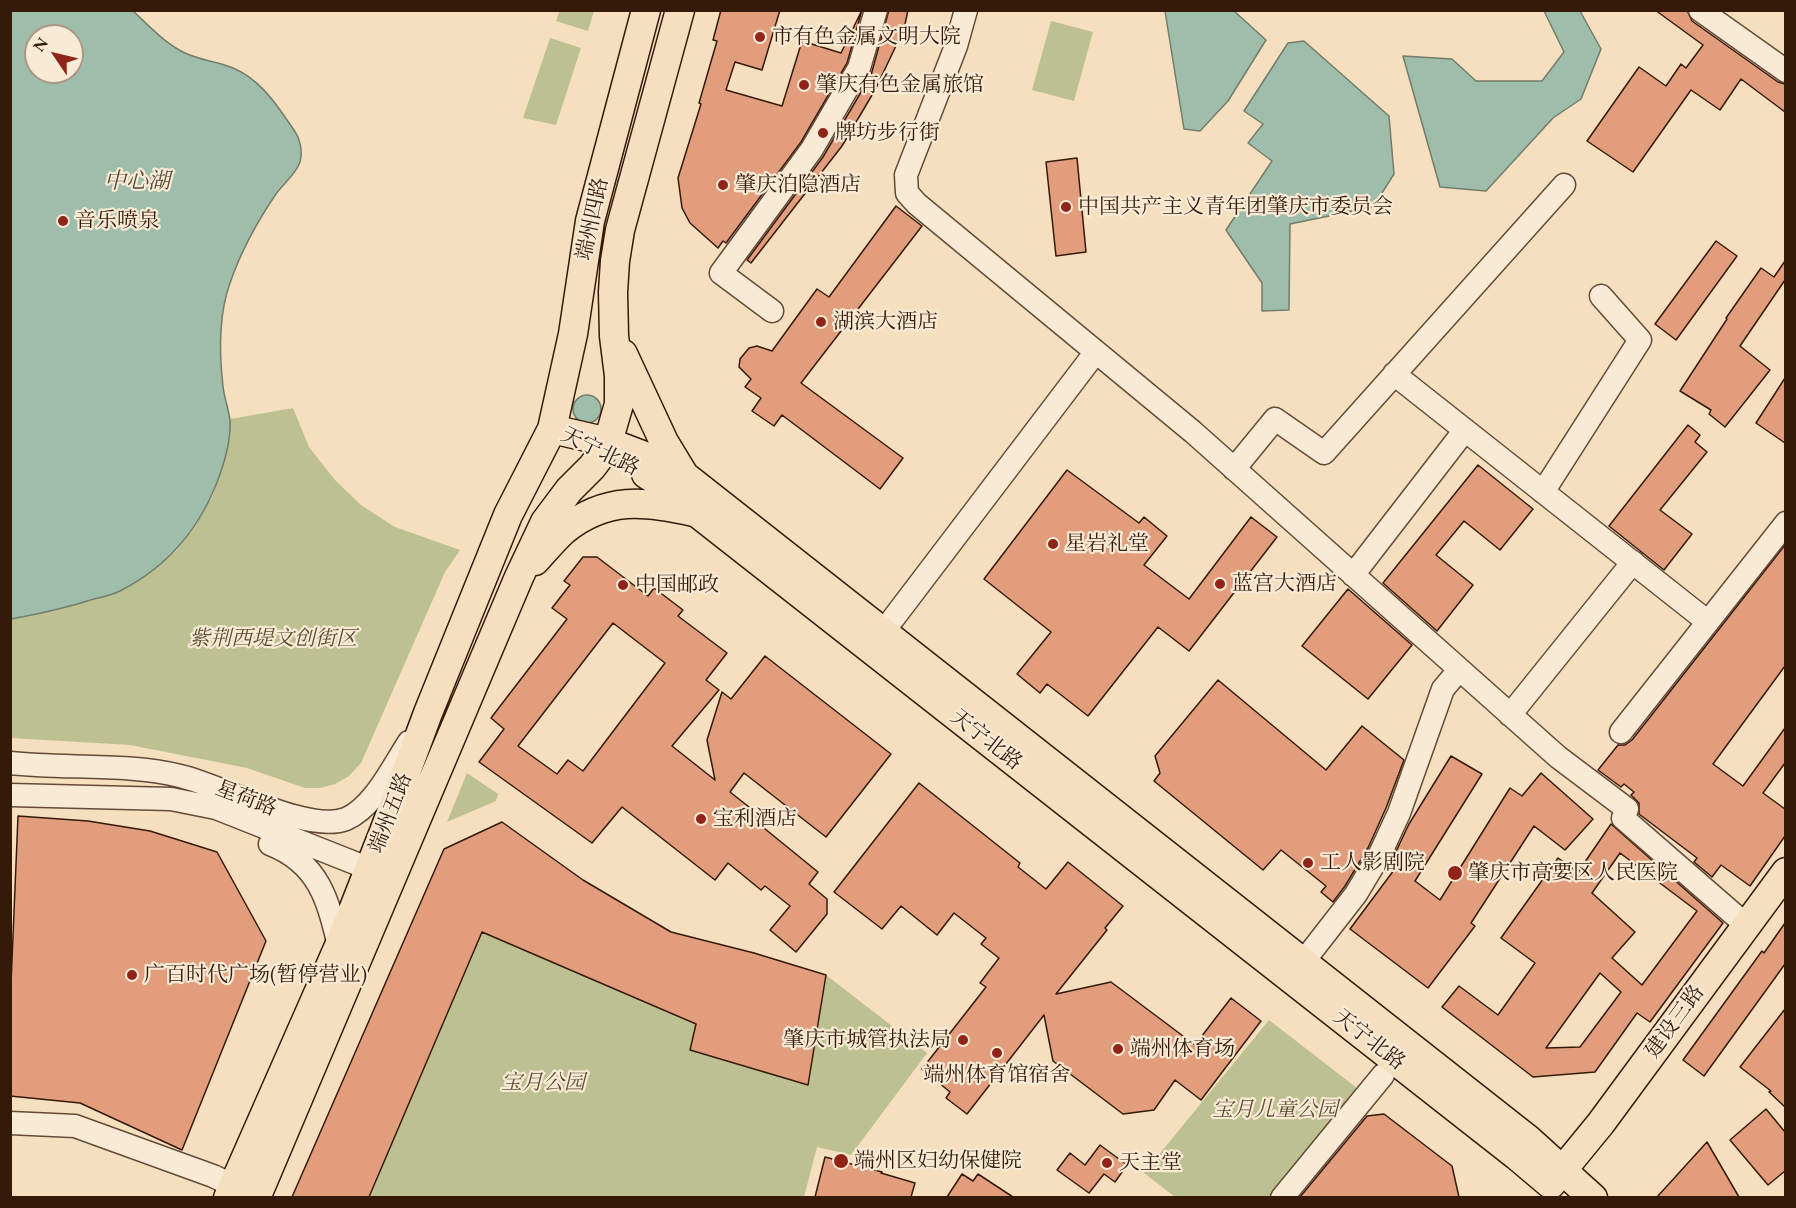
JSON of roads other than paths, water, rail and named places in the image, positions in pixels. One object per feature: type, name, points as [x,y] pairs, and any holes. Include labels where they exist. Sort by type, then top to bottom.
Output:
[{"type":"main road","name":"端州四路","points":[[552,429],[573,334],[590,221],[646,10]]},
{"type":"main road","name":"端州四路","points":[[605,448],[619,404],[619,376],[614,336],[614,271],[620,230],[680,10]]},
{"type":"main road","points":[[573,334],[582,350],[592,354],[603,351],[614,336],[664,442],[686,477]]},
{"type":"main road","name":"天宁北路","points":[[552,429],[605,448],[650,458],[686,477],[883,632],[1296,970]]},
{"type":"main road","name":"端州五路","points":[[240,1194],[339,946],[380,873],[428,713],[508,515],[552,429]]},
{"type":"main road","name":"天宁北路","points":[[605,448],[654,478],[1296,970],[1529,1140],[1565,1190]]},
{"type":"main road","name":"端州五路","points":[[240,1194],[380,873],[545,522],[569,490],[592,467],[605,448]]},
{"type":"main road","points":[[519,577],[563,531],[594,512],[616,505],[638,502],[696,512]]},
{"type":"main road","name":"建设三路","points":[[1565,1190],[1601,1123],[1785,872]]},
{"type":"main road","name":"建设三路","points":[[1565,1190],[1785,904]]},
{"type":"street","points":[[772,311],[721,273],[812,149],[824,129],[859,68],[876,10]]},
{"type":"street","points":[[966,10],[956,46],[906,175],[907,193],[917,204],[1095,353],[1193,432],[1558,758],[1627,809],[1623,818],[1746,925]]},
{"type":"street","points":[[1700,10],[1785,71]]},
{"type":"street","points":[[1234,469],[1275,419],[1324,453],[1564,185]]},
{"type":"street","points":[[1543,492],[1640,340],[1600,296]]},
{"type":"street","points":[[883,632],[1095,353]]},
{"type":"street","points":[[1394,374],[1708,622]]},
{"type":"street","points":[[1353,574],[1465,430]]},
{"type":"street","points":[[1620,732],[1785,523]]},
{"type":"street","points":[[1510,715],[1633,562]]},
{"type":"street","points":[[1296,970],[1356,894],[1380,854],[1399,813],[1443,689],[1459,670]]},
{"type":"street","name":"星荷路","points":[[10,763],[143,770],[179,775],[217,787],[298,819],[321,821],[345,819],[365,805],[383,783],[428,713]]},
{"type":"street","name":"星荷路","points":[[10,795],[171,799],[216,808],[380,873]]},
{"type":"street","points":[[171,799],[215,822],[279,847],[297,857],[313,876],[322,892],[330,910],[339,946]]},
{"type":"street","points":[[1282,1197],[1383,1075]]},
{"type":"street","points":[[10,1123],[75,1126],[213,1176],[240,1194]]},
{"type":"water","name":"中心湖","points":[[11,10],[133,11],[174,47],[193,56],[233,68],[257,83],[276,104],[298,137],[301,159],[296,171],[276,194],[256,226],[239,260],[226,295],[221,347],[224,390],[230,421],[229,442],[213,493],[204,511],[182,543],[138,581],[107,596],[11,619]]},
{"type":"water","points":[[1165,11],[1234,11],[1266,40],[1228,101],[1200,131],[1184,129]]},
{"type":"water","points":[[1544,11],[1580,11],[1601,49],[1581,99],[1553,118],[1486,191],[1440,187],[1403,56],[1452,59],[1476,81],[1542,81],[1564,52]]},
{"type":"water","points":[[1304,41],[1389,116],[1394,174],[1373,207],[1290,224],[1289,310],[1262,311],[1262,283],[1226,230],[1272,161],[1248,143],[1263,124],[1244,111],[1288,43]]},
{"type":"water","points":[[587,395],[597,399],[601,409],[597,419],[587,423],[577,419],[573,409],[577,399]]},
{"type":"place","name":"市有色金属文明大院","points":[[760,37]]},
{"type":"place","name":"肇庆有色金属旅馆","points":[[804,85]]},
{"type":"place","name":"牌坊步行街","points":[[823,133]]},
{"type":"place","name":"肇庆泊隐酒店","points":[[723,185]]},
{"type":"place","name":"中国共产主义青年团肇庆市委员会","points":[[1066,207]]},
{"type":"place","name":"音乐喷泉","points":[[63,221]]},
{"type":"place","name":"湖滨大酒店","points":[[821,322]]},
{"type":"place","name":"星岩礼堂","points":[[1053,544]]},
{"type":"place","name":"蓝宫大酒店","points":[[1220,584]]},
{"type":"place","name":"中国邮政","points":[[623,585]]},
{"type":"place","name":"宝利酒店","points":[[701,819]]},
{"type":"place","name":"工人影剧院","points":[[1308,863]]},
{"type":"place","name":"肇庆市高要区人民医院","points":[[1455,873]]},
{"type":"place","name":"广百时代广场(暂停营业)","points":[[132,975]]},
{"type":"place","name":"肇庆市城管执法局","points":[[963,1040]]},
{"type":"place","name":"端州体育场","points":[[1118,1049]]},
{"type":"place","name":"端州体育馆宿舍","points":[[997,1053]]},
{"type":"place","name":"端州区妇幼保健院","points":[[841,1161]]},
{"type":"place","name":"天主堂","points":[[1107,1163]]},
{"type":"park label","name":"紫荆西堤文创街区","points":[[273,639]]},
{"type":"park label","name":"宝月公园","points":[[543,1083]]},
{"type":"park label","name":"宝月儿童公园","points":[[1275,1110]]}]
